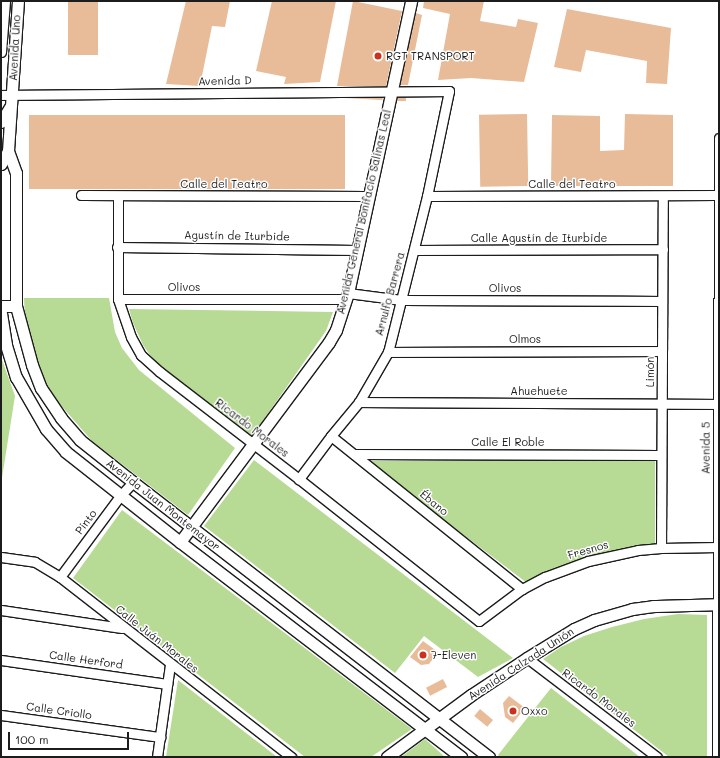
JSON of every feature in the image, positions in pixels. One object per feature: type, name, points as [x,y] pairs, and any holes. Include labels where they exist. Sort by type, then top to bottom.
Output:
[{"type":"street","name":"Avenida Uno","points":[[1,52],[5,1]]},
{"type":"street","name":"Avenida Uno","points":[[1,122],[8,99],[18,1]]},
{"type":"street","name":"Avenida General Bonifacio Salinas Leal","points":[[180,542],[329,342],[340,320],[411,1]]},
{"type":"street","name":"Avenida D","points":[[8,99],[448,91]]},
{"type":"street","name":"Arnulfo Barrera","points":[[299,479],[359,402],[388,352],[427,196],[448,91]]},
{"type":"street","name":"Avenida Juan Montemayor","points":[[8,99],[8,152],[16,173],[16,306],[27,352],[36,376],[49,402],[80,440],[489,757]]},
{"type":"street","name":"Avenida 5","points":[[717,757],[719,138]]},
{"type":"street","name":"Avenida Juan Montemayor","points":[[1,164],[8,152]]},
{"type":"street","name":"Calle del Teatro","points":[[81,195],[367,196]]},
{"type":"street","name":"Calle del Teatro","points":[[427,196],[718,195]]},
{"type":"street","name":"Ricardo Morales","points":[[118,196],[118,299],[131,337],[145,358],[160,372],[479,621]]},
{"type":"street","name":"Limón","points":[[662,548],[661,454],[663,196]]},
{"type":"street","name":"Agustín de Iturbide","points":[[117,247],[356,250]]},
{"type":"street","name":"Calle Agustín de Iturbide","points":[[414,250],[663,249]]},
{"type":"street","name":"Olivos","points":[[118,299],[346,296],[402,300],[662,301]]},
{"type":"street","points":[[1,306],[16,306]]},
{"type":"street","name":"Avenida Juan Montemayor","points":[[1,313],[11,363],[24,392],[46,429],[66,452],[120,496],[461,757]]},
{"type":"street","name":"Olmos","points":[[388,352],[662,351]]},
{"type":"street","name":"Ahuehuete","points":[[359,402],[718,404]]},
{"type":"street","name":"Ébano","points":[[331,436],[522,589]]},
{"type":"street","name":"Calle El Roble","points":[[354,454],[661,454]]},
{"type":"street","name":"Pinto","points":[[60,577],[120,496],[133,482]]},
{"type":"street","name":"Fresnos","points":[[479,621],[522,589],[545,577],[588,561],[612,555],[662,548],[718,548]]},
{"type":"street","name":"Calle Juán Morales","points":[[1,557],[34,562],[60,577],[123,628],[291,757]]},
{"type":"street","name":"Avenida Calzada Unión","points":[[387,757],[440,718],[527,658],[574,629],[632,609],[653,606],[718,604]]},
{"type":"street","points":[[1,610],[123,628]]},
{"type":"street","name":"Ricardo Morales","points":[[527,658],[656,757]]},
{"type":"street","name":"Calle Herford","points":[[1,660],[167,684]]},
{"type":"street","points":[[156,757],[170,664]]},
{"type":"street","name":"Calle Criollo","points":[[1,714],[160,737]]},
{"type":"green space","points":[[24,298],[109,298],[115,332],[122,348],[139,370],[235,448],[188,515],[92,441],[58,402],[45,381],[35,354],[25,318]]},
{"type":"green space","points":[[129,309],[333,312],[326,331],[252,436],[154,361],[143,345],[133,323]]},
{"type":"green space","points":[[1,357],[15,396],[1,484]]},
{"type":"green space","points":[[655,459],[655,544],[616,551],[527,583],[366,461]]},
{"type":"green space","points":[[254,460],[513,658],[478,677],[424,636],[395,673],[204,526]]},
{"type":"green space","points":[[122,510],[412,729],[371,757],[305,757],[73,578]]},
{"type":"green space","points":[[678,614],[707,615],[707,757],[669,757],[543,659],[561,647],[584,636],[644,619]]},
{"type":"green space","points":[[178,680],[277,757],[166,757]]},
{"type":"green space","points":[[551,688],[640,757],[500,757],[498,755]]},
{"type":"green space","points":[[425,739],[445,757],[401,757]]},
{"type":"building","points":[[68,1],[98,1],[98,55],[68,55]]},
{"type":"building","points":[[186,1],[230,1],[225,27],[212,26],[200,86],[166,84]]},
{"type":"building","points":[[272,1],[336,1],[320,82],[284,84],[286,77],[256,71]]},
{"type":"building","name":"RGT TRANSPORT","points":[[353,1],[402,11],[386,86],[337,86]]},
{"type":"building","points":[[424,1],[484,1],[480,21],[516,27],[518,19],[538,23],[524,82],[471,78],[438,80],[450,14],[423,8]]},
{"type":"building","points":[[567,9],[671,28],[667,84],[646,83],[647,61],[586,50],[581,72],[554,67]]},
{"type":"building","points":[[416,13],[422,15],[408,85],[400,85]]},
{"type":"building","points":[[397,97],[406,97],[406,101],[397,101]]},
{"type":"building","points":[[344,98],[383,98],[382,100]]},
{"type":"building","points":[[527,114],[528,186],[480,187],[479,115]]},
{"type":"building","points":[[625,114],[673,115],[673,186],[551,186],[552,115],[600,116],[600,151],[624,150]]},
{"type":"building","points":[[29,115],[345,115],[345,189],[29,189]]},
{"type":"building","points":[[423,641],[438,652],[429,664],[421,665],[410,657]]},
{"type":"building","name":"7-Eleven","points":[[443,679],[447,687],[430,696],[426,688]]},
{"type":"building","points":[[509,696],[525,708],[513,723],[505,717],[503,703]]},
{"type":"building","points":[[480,709],[493,720],[487,727],[474,716]]},
{"type":"place","name":"RGT TRANSPORT","points":[[378,56]]},
{"type":"place","name":"7-Eleven","points":[[423,655]]},
{"type":"place","name":"Oxxo","points":[[513,711]]}]
